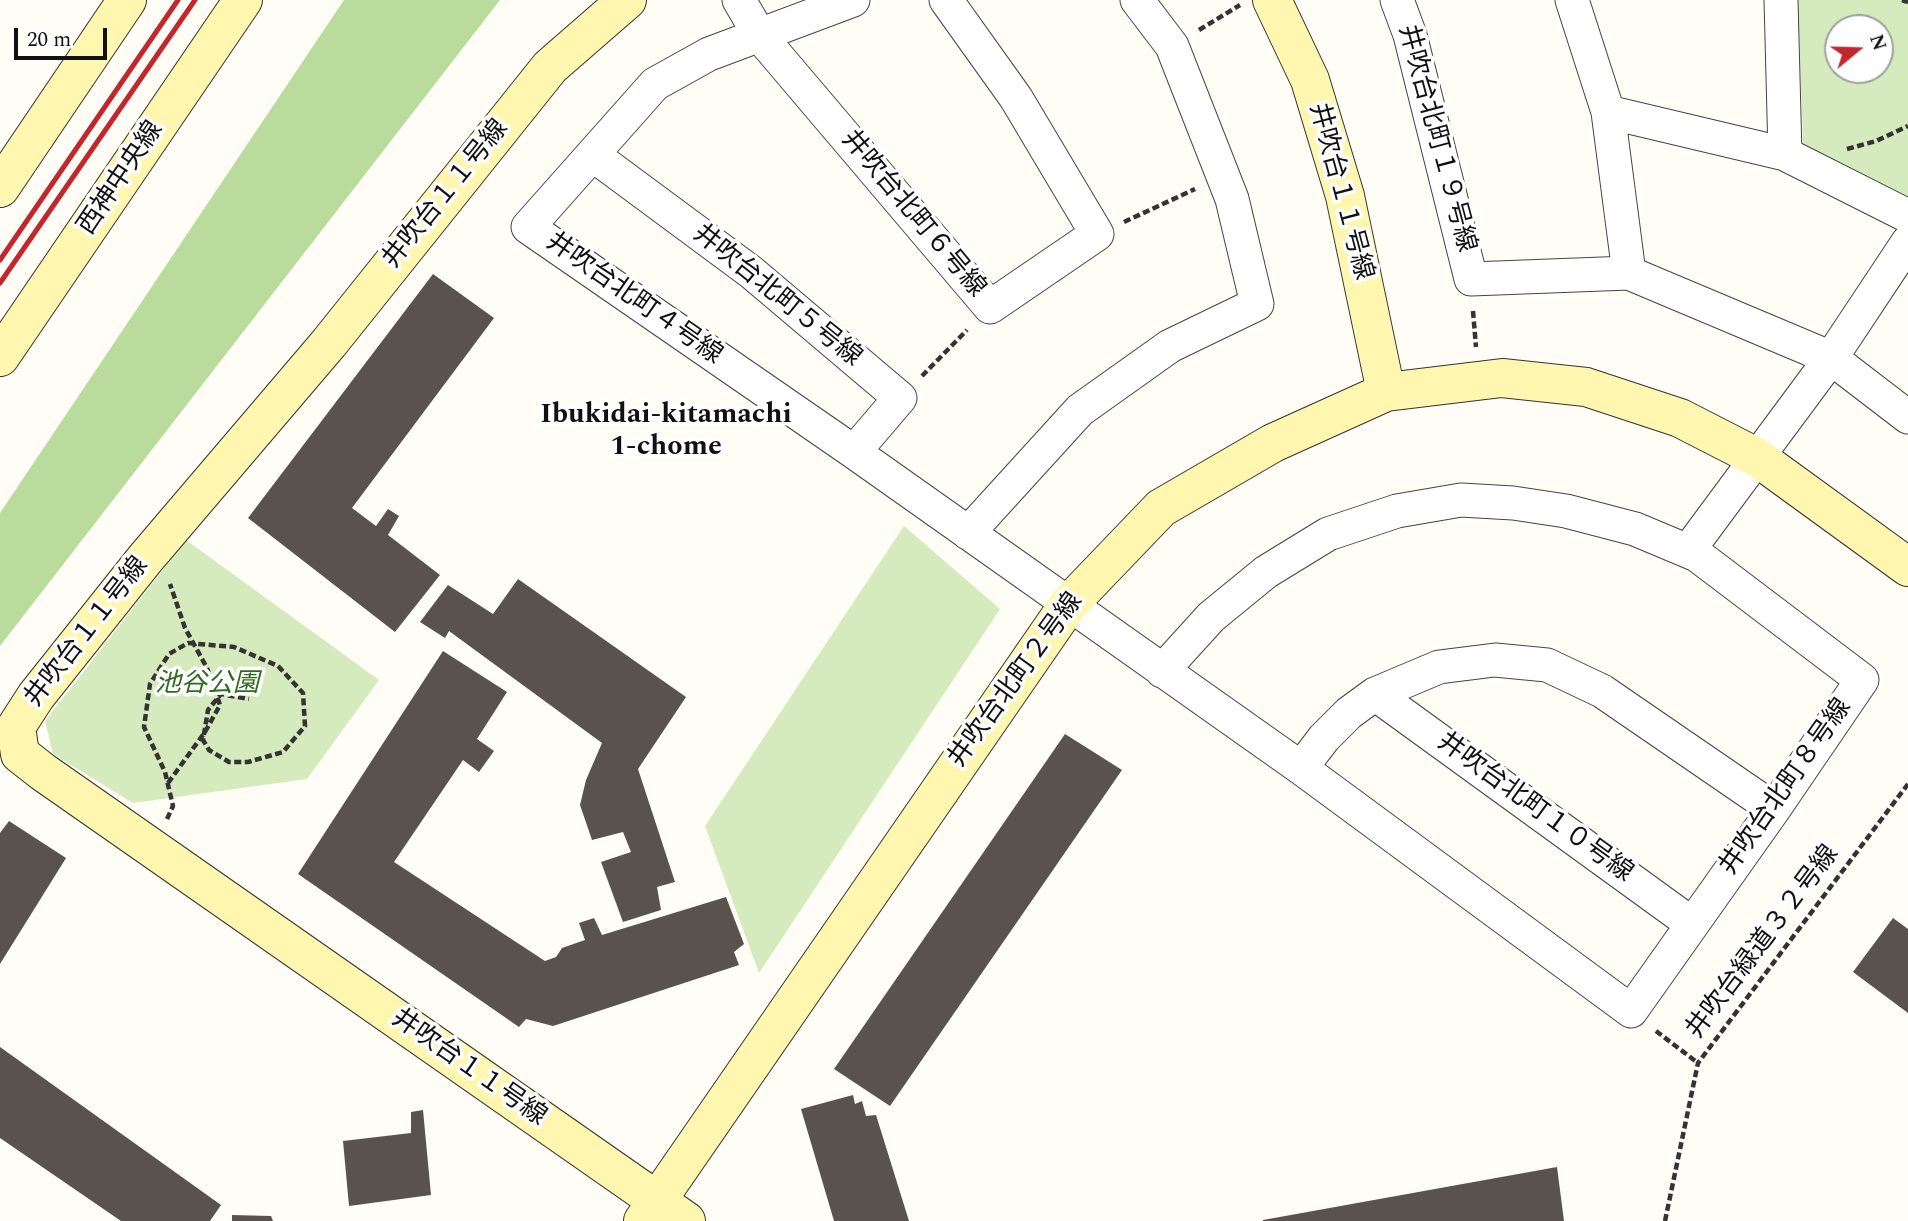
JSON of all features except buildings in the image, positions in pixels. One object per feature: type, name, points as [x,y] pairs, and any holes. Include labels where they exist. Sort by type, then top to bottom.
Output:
[{"type":"street","points":[[0,188],[127,0]]},
{"type":"street","name":"西神中央線","points":[[0,357],[243,0]]},
{"type":"street","name":"井吹台１１号線","points":[[627,0],[550,67],[329,343],[145,559],[36,696],[16,727],[20,754],[43,772],[662,1214]]},
{"type":"street","name":"井吹台北町６号線","points":[[739,0],[760,36],[990,307],[1097,234]]},
{"type":"street","name":"井吹台北町４号線","points":[[853,0],[709,54],[655,85],[528,227],[854,452],[1068,605]]},
{"type":"street","points":[[946,0],[1016,98],[1097,234]]},
{"type":"street","points":[[968,533],[1080,410],[1170,346],[1257,304],[1232,200],[1172,46],[1137,0]]},
{"type":"street","name":"井吹台１１号線","points":[[1272,0],[1310,80],[1345,196],[1386,392]]},
{"type":"street","name":"井吹台北町１９号線","points":[[1397,0],[1410,35],[1471,279],[1629,273],[1831,358],[1908,417]]},
{"type":"street","points":[[1572,0],[1608,112],[1629,273]]},
{"type":"street","points":[[1781,0],[1785,154]]},
{"type":"street","points":[[1608,112],[1785,154],[1908,216]]},
{"type":"street","name":"井吹台北町５号線","points":[[593,155],[751,272],[900,398]]},
{"type":"street","points":[[1688,551],[1831,358],[1908,242]]},
{"type":"street","name":"井吹台北町２号線","points":[[662,1214],[1068,605],[1161,508],[1273,443],[1386,392],[1502,379],[1586,387],[1680,418],[1758,458],[1908,567]]},
{"type":"street","points":[[854,452],[900,398]]},
{"type":"street","name":"井吹台北町８号線","points":[[1162,671],[1211,617],[1266,572],[1328,534],[1397,510],[1461,500],[1513,503],[1566,511],[1635,529],[1697,555],[1862,680],[1631,1011]]},
{"type":"street","points":[[1068,605],[1301,768],[1631,1011]]},
{"type":"street","points":[[1301,768],[1324,738],[1349,713],[1375,694],[1438,667],[1495,660],[1547,665],[1602,691],[1774,809]]},
{"type":"street","name":"井吹台北町１０号線","points":[[1375,694],[1692,924]]},
{"type":"path","points":[[1172,46],[1249,0]]},
{"type":"path","points":[[1902,0],[1908,2]]},
{"type":"path","points":[[1843,150],[1876,141],[1908,126]]},
{"type":"path","points":[[1097,234],[1223,177]]},
{"type":"path","points":[[1471,279],[1478,381]]},
{"type":"path","points":[[900,398],[990,307]]},
{"type":"path","points":[[145,559],[170,584],[185,628],[207,668],[220,705],[205,732],[168,783]]},
{"type":"path","points":[[153,848],[173,806],[165,772],[144,727],[150,684],[169,654],[188,643],[234,647],[278,666],[303,693],[305,726],[283,752],[248,762],[229,762],[209,750],[203,740],[208,710],[222,694],[249,699]]},
{"type":"path","name":"井吹台緑道３２号線","points":[[1665,1221],[1698,1063],[1908,784]]},
{"type":"path","points":[[1631,1011],[1698,1063]]},
{"type":"green space","points":[[344,0],[500,0],[0,646],[0,513]]},
{"type":"green space","points":[[1798,0],[1908,0],[1908,197],[1900,198],[1803,144]]},
{"type":"green space","points":[[904,526],[1000,609],[759,973],[705,826]]},
{"type":"green space","name":"池谷公園","points":[[186,540],[379,680],[307,779],[133,803],[53,754],[45,721]]},
{"type":"railway","points":[[0,260],[178,0]]},
{"type":"railway","points":[[0,283],[195,0]]},
{"type":"district","name":"Ibukidai-kitamachi 1-chome","points":[[666,433]]}]
